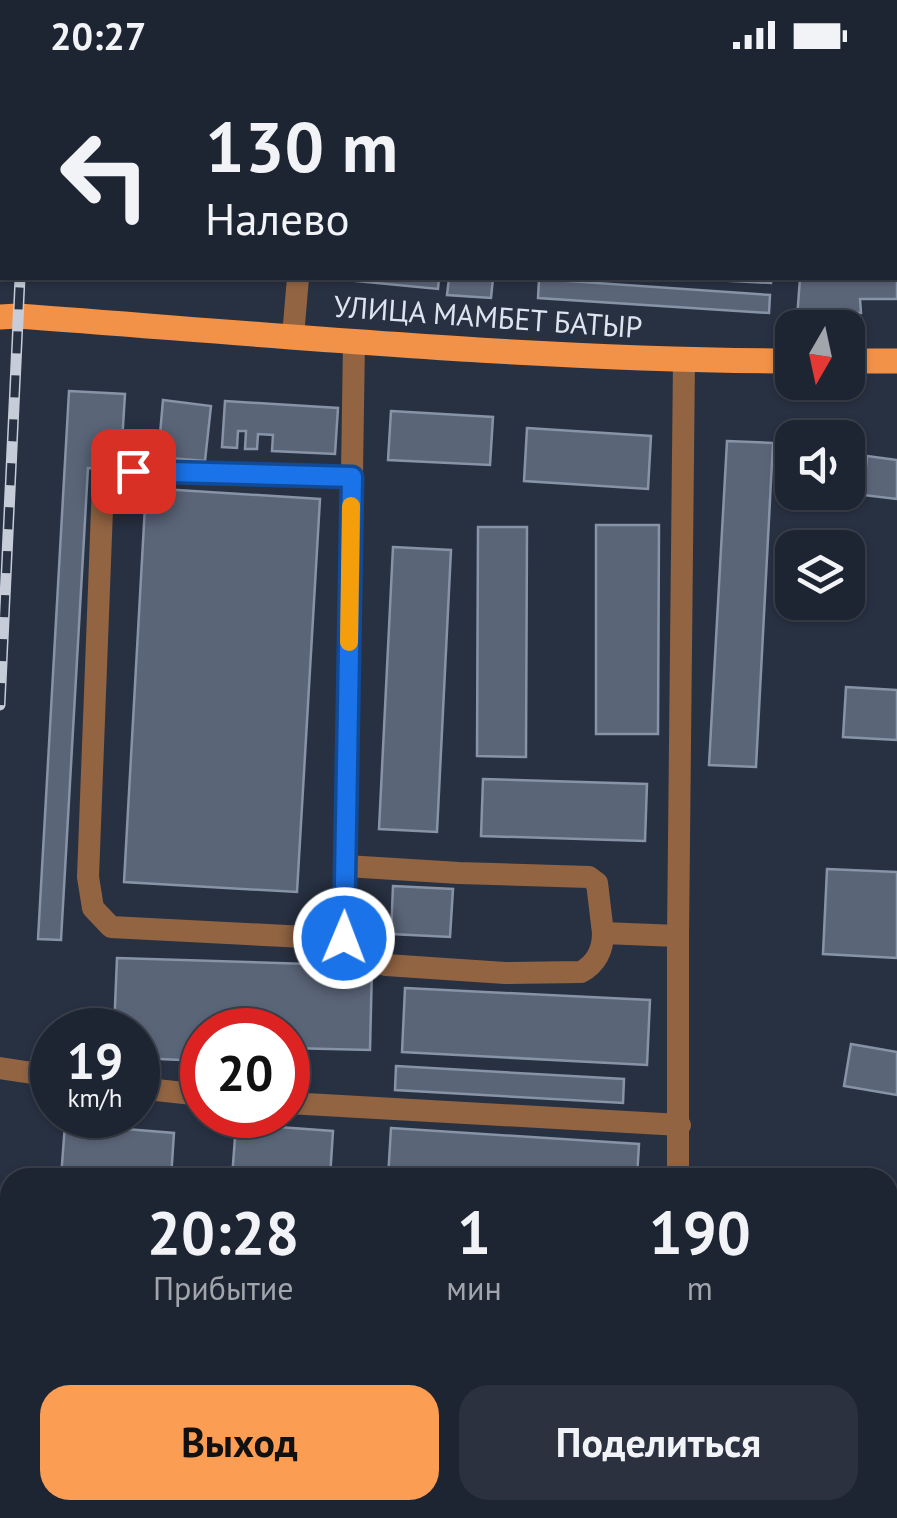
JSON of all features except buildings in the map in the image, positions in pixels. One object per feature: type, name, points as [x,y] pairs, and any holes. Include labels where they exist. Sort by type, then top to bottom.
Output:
[{"type":"main road","name":"УЛИЦА МАМБЕТ БАТЫР","points":[[0,317],[684,360],[775,360]]},
{"type":"main road","points":[[865,361],[897,361]]},
{"type":"street","points":[[293,336],[298,280]]},
{"type":"street","points":[[344,938],[354,341]]},
{"type":"street","points":[[678,1168],[684,360]]},
{"type":"street","points":[[346,866],[589,877],[597,883],[603,945],[591,967],[580,972],[386,965],[358,952],[344,938],[111,926],[92,908],[88,877],[103,483],[133,471],[352,477]]},
{"type":"street","points":[[603,933],[678,936]]},
{"type":"street","points":[[0,1068],[30,1073]]},
{"type":"street","points":[[310,1104],[680,1125]]},
{"type":"railway","points":[[0,705],[20,280]]},
{"type":"slow traffic","points":[[349,642],[351,506]]},
{"type":"route","points":[[133,471],[352,477],[344,938]]}]
